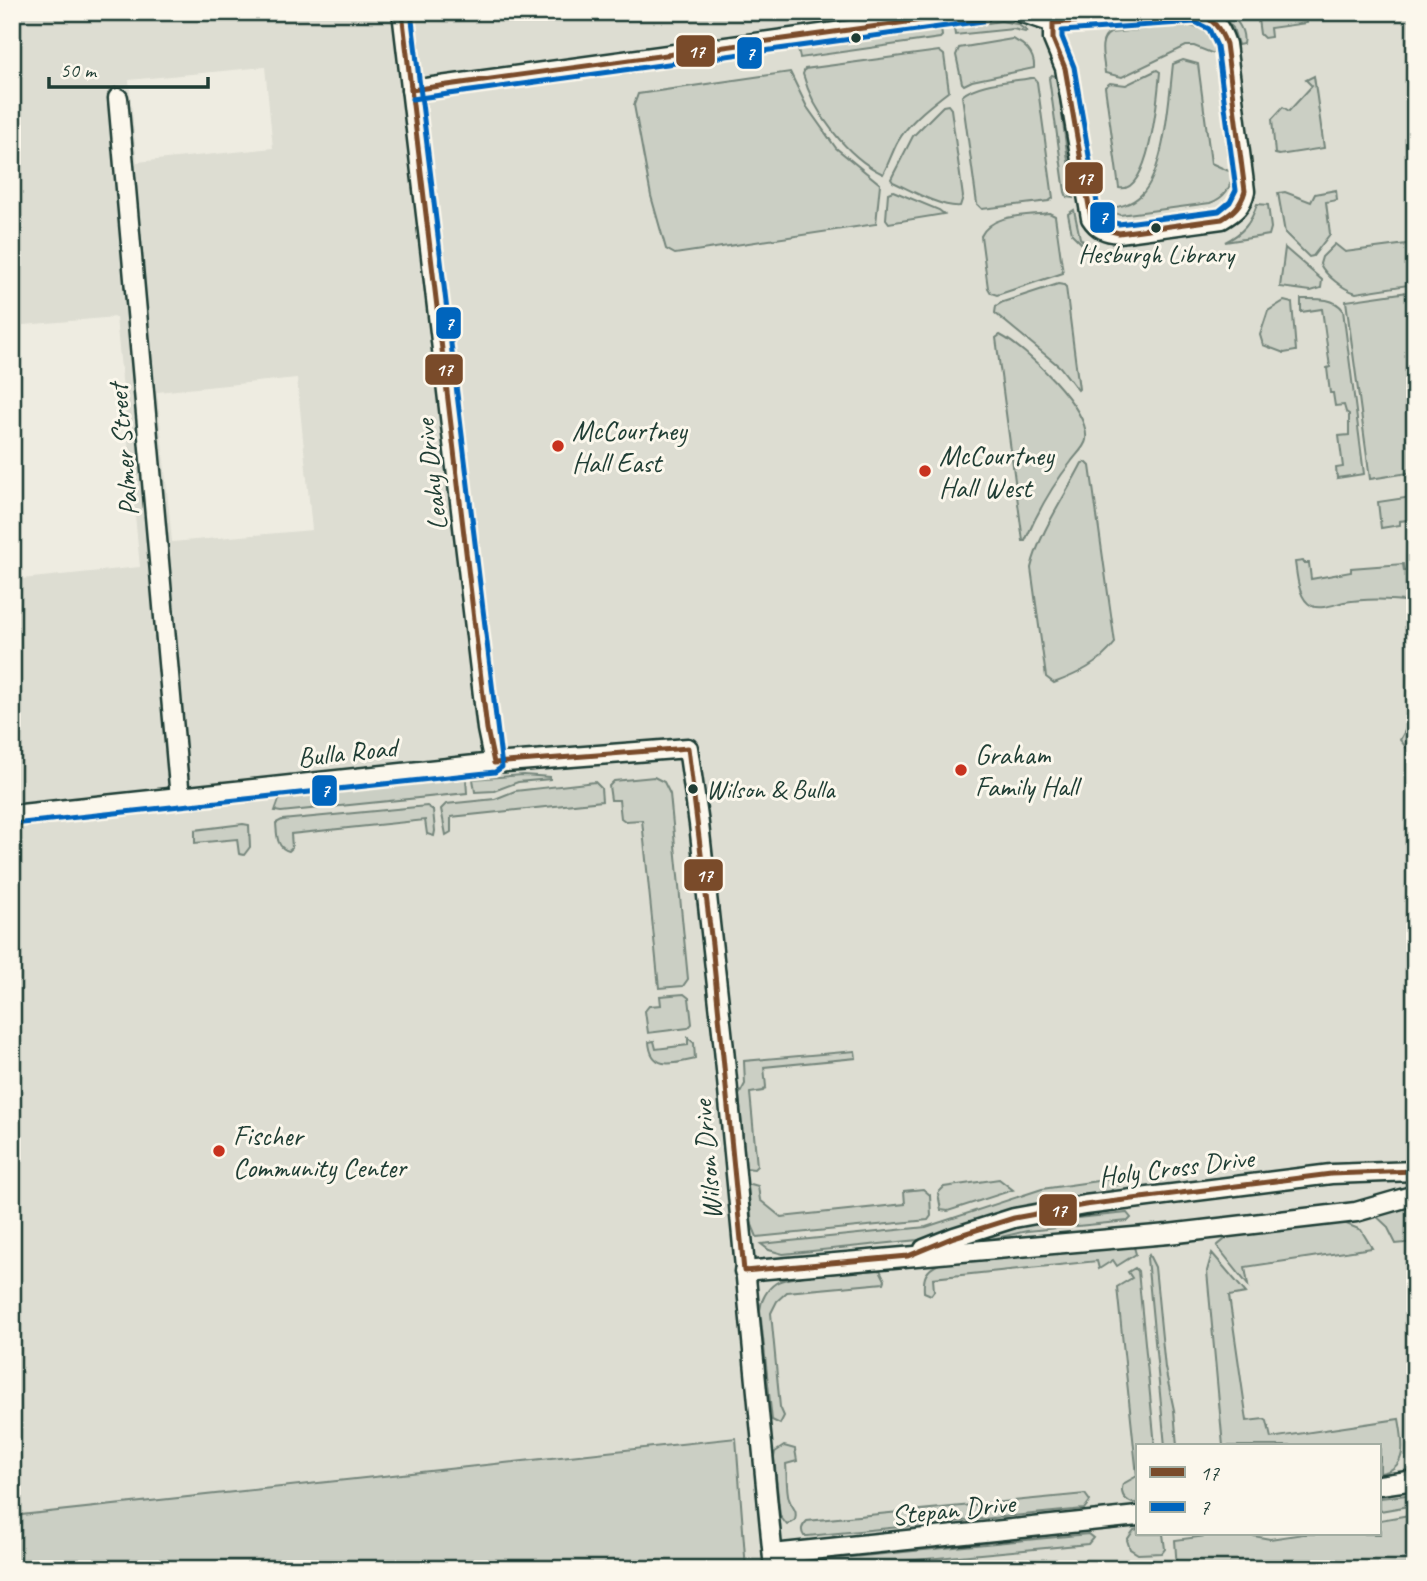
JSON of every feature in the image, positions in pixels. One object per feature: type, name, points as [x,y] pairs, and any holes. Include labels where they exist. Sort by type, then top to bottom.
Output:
[{"type":"street","name":"Leahy Drive","points":[[402,12],[487,729],[495,763]]},
{"type":"street","points":[[411,90],[982,12]]},
{"type":"street","points":[[1020,12],[1053,23],[1196,13],[1212,19],[1226,44],[1245,191],[1239,206],[1232,213],[1222,219],[1119,233],[1105,231],[1096,226],[1091,218],[1065,68],[1053,39],[1053,23]]},
{"type":"street","name":"Palmer Street","points":[[118,98],[180,798]]},
{"type":"street","name":"Bulla Road","points":[[12,815],[495,763],[688,748]]},
{"type":"street","name":"Wilson Drive","points":[[688,748],[718,996],[773,1561]]},
{"type":"street","name":"Holy Cross Drive","points":[[908,1256],[954,1237],[1014,1218],[1085,1205],[1331,1174],[1415,1171]]},
{"type":"street","name":"Holy Cross Drive","points":[[744,1271],[1168,1234],[1356,1212],[1415,1195]]},
{"type":"street","points":[[1382,1485],[1415,1480]]},
{"type":"street","name":"Stepan Drive","points":[[773,1561],[1136,1516]]},
{"type":"shaded area","points":[[12,12],[1415,12],[1415,1569],[12,1569],[12,580],[140,567],[116,317],[12,326]],"holes":[[[265,67],[273,148],[137,162],[129,80]],[[297,378],[312,530],[172,542],[157,392]]]},
{"type":"shaded area","points":[[1219,12],[1229,12],[1235,19],[1242,31],[1243,44],[1238,45],[1233,28]]},
{"type":"shaded area","points":[[1257,12],[1306,12],[1307,23],[1270,28],[1271,37],[1264,38],[1260,34]]},
{"type":"shaded area","points":[[1001,21],[1017,24],[1027,31],[1013,29],[955,35],[954,28]]},
{"type":"shaded area","points":[[1186,25],[1206,30],[1212,38],[1214,54],[1194,46],[1186,46],[1122,77],[1105,73],[1102,45],[1110,33]]},
{"type":"shaded area","points":[[941,29],[940,38],[800,58],[798,49]]},
{"type":"shaded area","points":[[1012,39],[1028,50],[1033,58],[1034,68],[964,85],[962,83],[956,55],[959,48]]},
{"type":"shaded area","points":[[939,51],[944,55],[949,91],[920,114],[908,128],[897,143],[883,174],[857,157],[833,132],[815,103],[803,74],[805,69]]},
{"type":"shaded area","points":[[1183,60],[1198,64],[1211,163],[1231,172],[1229,187],[1223,195],[1210,203],[1120,215],[1106,209],[1133,201],[1149,184],[1161,152],[1173,64]]},
{"type":"shaded area","points":[[1157,70],[1160,72],[1157,100],[1145,160],[1130,186],[1119,188],[1105,87],[1110,83],[1126,85]]},
{"type":"shaded area","points":[[790,72],[807,107],[836,148],[880,184],[876,224],[675,254],[666,249],[651,196],[634,105],[638,94]]},
{"type":"shaded area","points":[[1052,75],[1057,77],[1073,198],[1067,197],[1065,192],[1049,78]]},
{"type":"shaded area","points":[[1314,76],[1324,148],[1275,154],[1272,119],[1283,107],[1289,111],[1312,86],[1306,80]]},
{"type":"shaded area","points":[[1034,78],[1037,82],[1053,198],[1049,201],[982,209],[977,204],[962,96],[985,85]]},
{"type":"shaded area","points":[[948,105],[951,109],[963,197],[960,206],[917,194],[891,179],[913,136],[943,106]]},
{"type":"shaded area","points":[[1336,190],[1337,200],[1326,202],[1330,234],[1313,256],[1309,257],[1285,233],[1278,193],[1285,192],[1311,202],[1315,194]]},
{"type":"shaded area","points":[[893,191],[944,214],[889,223],[886,219],[888,193]]},
{"type":"shaded area","points":[[1257,204],[1268,205],[1271,228],[1269,235],[1225,242],[1246,227]]},
{"type":"shaded area","points":[[1074,210],[1080,238],[1089,251],[1072,234],[1068,214]]},
{"type":"shaded area","points":[[1049,213],[1055,216],[1063,273],[997,295],[991,293],[981,236],[986,229],[1002,219]]},
{"type":"shaded area","points":[[1415,243],[1415,284],[1356,293],[1335,282],[1320,264],[1322,257],[1335,244],[1345,252]]},
{"type":"shaded area","points":[[1285,248],[1322,280],[1321,288],[1311,291],[1280,287]]},
{"type":"shaded area","points":[[1058,284],[1066,287],[1078,390],[1060,367],[995,313],[996,306],[1003,302]]},
{"type":"shaded area","points":[[1415,291],[1415,472],[1370,479],[1346,301]]},
{"type":"shaded area","points":[[1301,299],[1329,301],[1343,310],[1364,474],[1337,478],[1336,468],[1343,467],[1339,436],[1349,435],[1349,414],[1344,405],[1335,406],[1333,393],[1330,393],[1327,368],[1330,367],[1322,309],[1301,312]]},
{"type":"shaded area","points":[[1284,301],[1292,303],[1296,351],[1284,353],[1263,345],[1260,335],[1268,311]]},
{"type":"shaded area","points":[[1000,335],[1025,353],[1054,381],[1078,412],[1085,427],[1084,446],[1051,490],[1025,541],[996,338]]},
{"type":"shaded area","points":[[1086,462],[1090,466],[1115,643],[1088,668],[1054,683],[1046,677],[1031,568],[1046,528],[1082,463]]},
{"type":"shaded area","points":[[1415,475],[1415,519],[1381,528],[1378,502],[1412,497],[1409,476]]},
{"type":"shaded area","points":[[1295,562],[1309,563],[1311,579],[1351,572],[1351,568],[1403,564],[1404,571],[1415,570],[1415,602],[1370,599],[1324,607],[1312,606],[1304,598],[1298,580]]},
{"type":"shaded area","points":[[1415,696],[1415,758],[1400,740],[1412,718]]},
{"type":"shaded area","points":[[523,775],[550,779],[518,782],[494,791],[475,792],[473,779]]},
{"type":"shaded area","points":[[654,777],[664,782],[670,794],[688,979],[683,986],[659,988],[642,820],[625,821],[621,818],[619,800],[611,800],[609,786],[614,781]]},
{"type":"shaded area","points":[[466,779],[467,793],[275,811],[279,800],[287,797]]},
{"type":"shaded area","points":[[595,782],[601,788],[602,801],[451,817],[451,832],[446,835],[441,809],[446,804],[495,799],[515,791]]},
{"type":"shaded area","points":[[427,806],[433,810],[434,836],[427,834],[425,820],[291,834],[292,848],[289,851],[282,847],[278,840],[276,823],[282,820]]},
{"type":"shaded area","points":[[249,825],[250,847],[244,855],[239,854],[237,839],[195,843],[195,830]]},
{"type":"shaded area","points":[[684,994],[689,998],[692,1024],[688,1028],[648,1033],[645,1011],[649,1006],[661,1005],[660,996]]},
{"type":"shaded area","points":[[688,1038],[694,1043],[695,1059],[664,1063],[654,1058],[649,1042],[654,1041],[656,1049],[688,1045]]},
{"type":"shaded area","points":[[855,1051],[856,1058],[764,1067],[766,1087],[763,1091],[750,1093],[757,1166],[754,1169],[746,1168],[739,1095],[745,1084],[744,1061]]},
{"type":"shaded area","points":[[1118,1178],[1121,1184],[1114,1186],[1108,1196],[928,1239],[783,1254],[769,1250],[761,1244],[926,1227],[1042,1189]]},
{"type":"shaded area","points":[[999,1179],[1013,1190],[948,1211],[941,1210],[938,1193],[944,1187]]},
{"type":"shaded area","points":[[748,1186],[758,1186],[760,1200],[781,1217],[905,1204],[904,1191],[923,1189],[930,1195],[931,1216],[928,1220],[757,1237],[752,1225]]},
{"type":"shaded area","points":[[1415,1201],[1415,1242],[1396,1244],[1387,1226],[1373,1213]]},
{"type":"shaded area","points":[[1127,1213],[1131,1218],[1128,1221],[1027,1231],[948,1249],[947,1246],[1027,1223]]},
{"type":"shaded area","points":[[1337,1220],[1361,1230],[1372,1248],[1245,1267],[1248,1285],[1217,1246],[1229,1236],[1239,1233]]},
{"type":"shaded area","points":[[1125,1245],[1134,1247],[1136,1254],[1117,1266],[1113,1260],[1099,1269],[1097,1261],[933,1278],[934,1291],[931,1295],[924,1292],[926,1275],[939,1264]]},
{"type":"shaded area","points":[[1212,1253],[1246,1293],[1229,1296],[1247,1421],[1267,1421],[1271,1438],[1399,1419],[1402,1453],[1396,1466],[1382,1472],[1382,1444],[1223,1444],[1207,1271]]},
{"type":"shaded area","points":[[1149,1255],[1155,1267],[1165,1368],[1174,1410],[1177,1444],[1165,1444],[1147,1258]]},
{"type":"shaded area","points":[[1135,1268],[1138,1271],[1155,1444],[1136,1444],[1136,1467],[1117,1287],[1132,1278],[1128,1272]]},
{"type":"shaded area","points":[[880,1270],[884,1283],[787,1292],[777,1301],[771,1313],[780,1407],[784,1416],[780,1424],[772,1420],[760,1310],[767,1292],[776,1283],[795,1277]]},
{"type":"shaded area","points":[[736,1438],[746,1569],[12,1569],[12,1516]]},
{"type":"shaded area","points":[[784,1446],[795,1449],[797,1461],[786,1464],[788,1495],[796,1513],[795,1520],[787,1525],[780,1516],[774,1457],[775,1452]]},
{"type":"shaded area","points":[[1136,1477],[1136,1503],[1124,1498],[1123,1484]]},
{"type":"shaded area","points":[[1085,1494],[1090,1501],[1084,1509],[808,1536],[804,1536],[802,1532],[807,1521]]},
{"type":"shaded area","points":[[1415,1494],[1415,1505],[1382,1511],[1382,1498]]},
{"type":"shaded area","points":[[1415,1514],[1415,1569],[1177,1569],[1175,1540],[1206,1536],[1254,1536],[1270,1539],[1290,1536],[1382,1536],[1382,1520]]},
{"type":"shaded area","points":[[1134,1530],[1136,1536],[1163,1536],[1165,1549],[1162,1553],[1138,1554],[1130,1549],[1127,1540]]},
{"type":"shaded area","points":[[1088,1534],[1093,1538],[1088,1544],[796,1569],[803,1563],[812,1561]]},
{"type":"transit line","name":"17","points":[[402,12],[487,729],[494,763],[688,748],[712,944],[744,1271],[908,1256],[954,1237],[1014,1218],[1085,1205],[1331,1174],[1415,1171]]},
{"type":"transit line","name":"7","points":[[13,824],[495,772],[502,767],[411,12]]},
{"type":"transit line","name":"17","points":[[411,90],[980,12]]},
{"type":"transit line","name":"17","points":[[1196,13],[1215,24],[1226,44],[1245,191],[1243,196],[1237,208],[1222,219],[1119,233],[1103,229],[1091,218],[1065,68],[1053,39],[1053,23],[1196,13]]},
{"type":"transit line","name":"7","points":[[412,99],[983,21]]},
{"type":"transit line","name":"7","points":[[1195,22],[1209,29],[1217,46],[1236,190],[1230,202],[1219,211],[1119,224],[1107,221],[1099,215],[1074,67],[1062,31],[1195,22]]},
{"type":"place","name":"Hesburgh Library","points":[[1156,228]]},
{"type":"place","name":"McCourtney Hall East","points":[[558,446]]},
{"type":"place","name":"McCourtney Hall West","points":[[925,471]]},
{"type":"place","name":"Graham Family Hall","points":[[961,770]]},
{"type":"place","name":"Wilson & Bulla","points":[[693,789]]},
{"type":"place","name":"Fischer Community Center","points":[[219,1151]]}]
